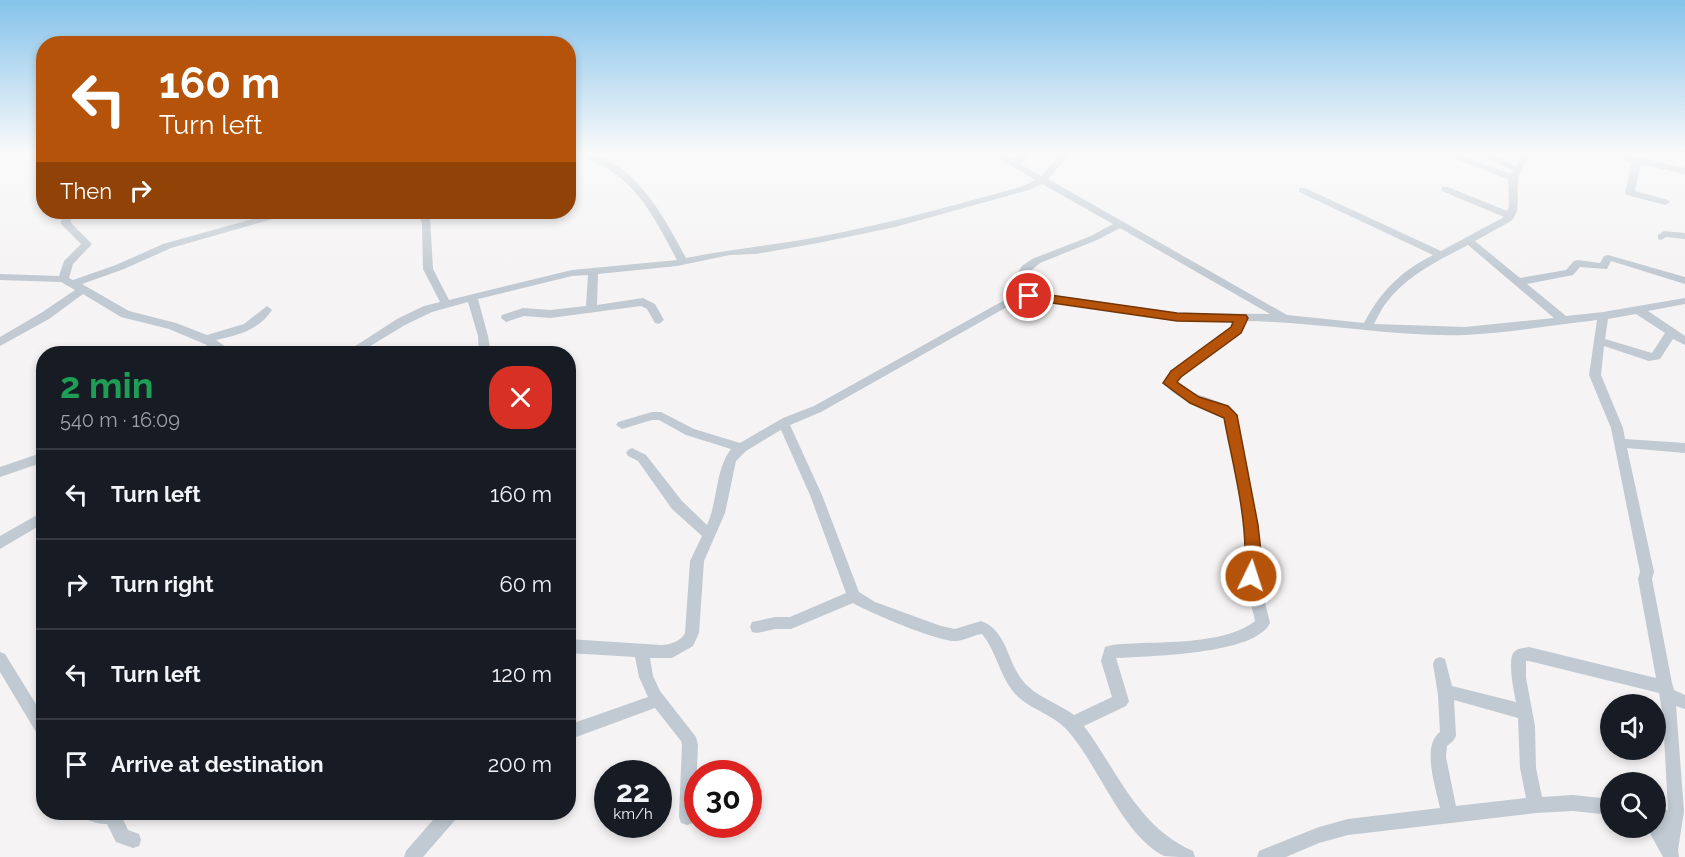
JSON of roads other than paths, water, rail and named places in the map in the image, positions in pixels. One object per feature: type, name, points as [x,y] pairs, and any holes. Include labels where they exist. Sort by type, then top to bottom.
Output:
[{"type":"street","points":[[641,194],[659,217],[683,261]]},
{"type":"street","points":[[363,346],[412,316],[446,304],[550,277],[683,261],[730,252],[756,251],[895,224],[1004,194]]},
{"type":"street","points":[[1067,194],[1286,318]]},
{"type":"street","points":[[1311,194],[1441,255]]},
{"type":"street","points":[[1457,194],[1511,216]]},
{"type":"street","points":[[1367,327],[1381,301],[1401,281],[1441,255],[1504,223],[1511,216],[1515,194]]},
{"type":"street","points":[[1634,194],[1665,202]]},
{"type":"street","points":[[66,219],[66,224],[87,244],[68,263],[73,284]]},
{"type":"street","points":[[0,342],[45,316],[73,284],[120,267],[167,246],[262,219]]},
{"type":"street","points":[[426,219],[425,244],[428,269],[446,304]]},
{"type":"street","points":[[1015,299],[1021,275],[1026,268],[1036,261],[1094,238],[1121,224]]},
{"type":"street","points":[[1661,237],[1664,234],[1685,236]]},
{"type":"street","points":[[1468,240],[1562,319]]},
{"type":"street","points":[[1519,282],[1569,273],[1578,262],[1603,267],[1608,258],[1685,280]]},
{"type":"street","points":[[591,309],[593,271]]},
{"type":"street","points":[[0,277],[73,284],[125,314],[172,326],[217,346]]},
{"type":"street","points":[[576,647],[672,651],[688,641],[692,633],[694,584],[698,561],[719,513],[730,460],[741,448],[808,411],[817,410],[1015,299],[1040,296],[1177,317],[1286,318],[1367,327],[1465,331],[1603,316],[1685,301]]},
{"type":"street","points":[[472,297],[484,346]]},
{"type":"street","points":[[506,318],[523,312],[550,314],[643,302],[651,307],[659,320]]},
{"type":"street","points":[[208,346],[211,342],[263,318],[267,310]]},
{"type":"street","points":[[1638,310],[1685,341]]},
{"type":"street","points":[[1603,316],[1595,375],[1617,428],[1647,572],[1645,579],[1667,691],[1678,714],[1675,819],[1670,854]]},
{"type":"street","points":[[1072,724],[1121,701],[1108,661],[1110,652],[1209,644],[1236,639],[1258,630],[1263,623],[1249,566],[1253,552],[1251,525],[1231,415],[1194,400],[1170,383],[1176,374],[1236,330],[1241,318]]},
{"type":"street","points":[[1600,341],[1649,357],[1656,356],[1672,332]]},
{"type":"street","points":[[622,425],[652,416],[661,416],[690,432],[741,448]]},
{"type":"street","points":[[784,424],[813,486],[854,596],[870,606],[941,632],[955,634],[985,627],[991,632],[1018,687],[1040,705],[1072,724],[1148,831],[1165,847],[1187,857]]},
{"type":"street","points":[[1620,443],[1685,448]]},
{"type":"street","points":[[632,453],[642,458],[677,505],[709,535]]},
{"type":"street","points":[[0,472],[36,460]]},
{"type":"street","points":[[0,543],[36,521]]},
{"type":"street","points":[[757,627],[775,623],[791,624],[854,596]]},
{"type":"street","points":[[641,651],[646,677],[658,700],[688,737],[689,760]]},
{"type":"street","points":[[1536,805],[1528,768],[1527,726],[1519,678],[1519,657],[1521,655],[1529,654],[1667,691],[1685,702]]},
{"type":"street","points":[[0,659],[36,719]]},
{"type":"street","points":[[1440,664],[1448,731],[1445,739],[1440,742],[1438,757],[1450,816]]},
{"type":"street","points":[[1445,691],[1524,712]]},
{"type":"street","points":[[576,730],[658,700]]},
{"type":"street","points":[[1264,857],[1348,827],[1536,805],[1573,803],[1600,806]]},
{"type":"street","points":[[1666,818],[1675,819]]},
{"type":"street","points":[[114,820],[122,836],[133,840]]},
{"type":"street","points":[[412,857],[444,820]]},
{"type":"street","points":[[1661,838],[1670,854]]}]
